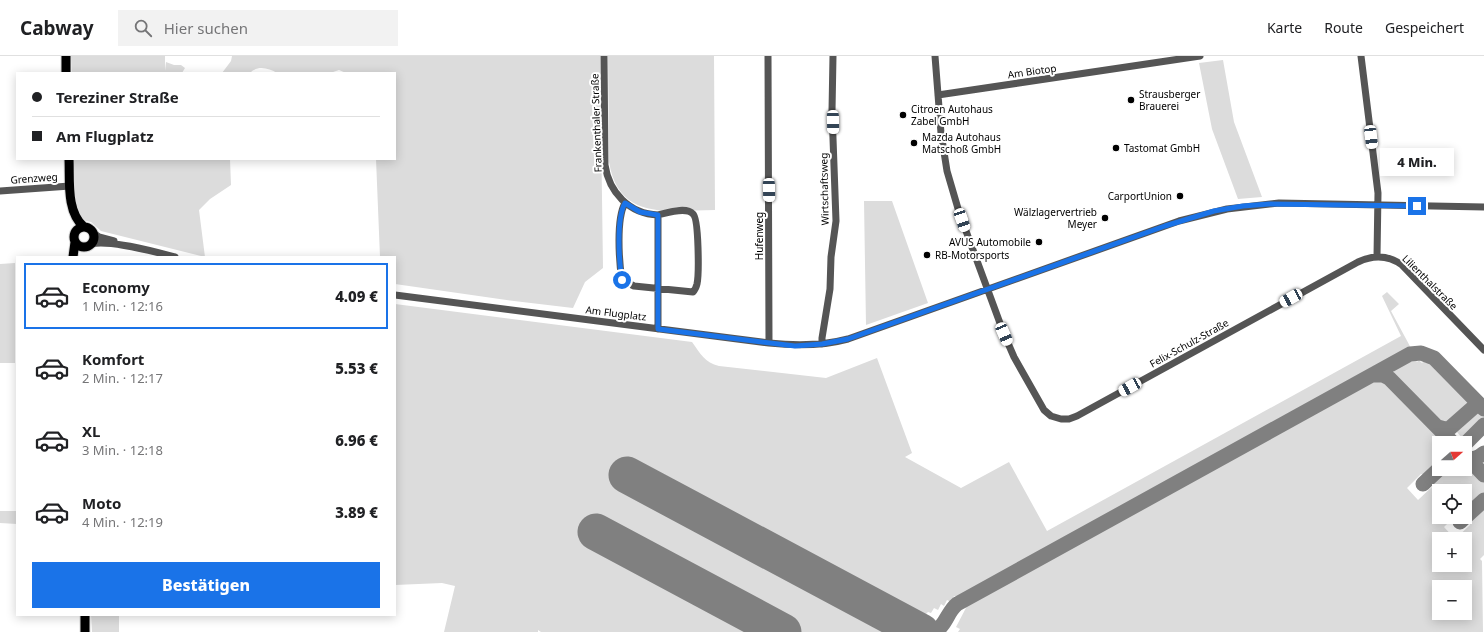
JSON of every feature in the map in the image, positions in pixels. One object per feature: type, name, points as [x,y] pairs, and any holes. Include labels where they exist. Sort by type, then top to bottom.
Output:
[{"type":"main road","points":[[66,56],[66,72]]},
{"type":"main road","points":[[69,160],[70,209],[75,238],[73,256]]},
{"type":"main road","points":[[70,186],[73,210],[79,222],[84,227],[89,228],[93,233],[94,239],[79,256]]},
{"type":"main road","points":[[75,238],[79,228],[84,227]]},
{"type":"main road","points":[[75,238],[80,246],[88,246]]},
{"type":"main road","points":[[85,616],[85,632]]},
{"type":"street","name":"Frankenthaler Straße","points":[[604,56],[606,170],[610,184],[616,194],[625,203],[640,212],[658,215],[686,211],[694,215],[697,224],[698,274],[695,290],[693,292],[658,289]]},
{"type":"street","name":"Hufenweg","points":[[768,56],[769,343]]},
{"type":"street","name":"Wirtschaftsweg","points":[[822,344],[830,288],[836,221],[832,111],[833,56]]},
{"type":"street","name":"Felix-Schulz-Straße","points":[[935,56],[943,150],[947,171],[957,204],[1008,346],[1040,404],[1051,416],[1065,420],[1077,416],[1358,262],[1377,256]]},
{"type":"street","name":"Am Biotop","points":[[938,95],[1200,56]]},
{"type":"street","points":[[1360,56],[1379,205],[1377,256]]},
{"type":"street","name":"Grenzweg","points":[[0,191],[70,186]]},
{"type":"street","points":[[625,203],[621,210],[620,222],[622,280],[629,285],[658,289]]},
{"type":"street","name":"Am Flugplatz","points":[[396,295],[795,346],[822,344],[848,339],[1165,226],[1214,211],[1243,206],[1280,203],[1484,207]]},
{"type":"street","points":[[658,215],[658,329]]},
{"type":"street","points":[[93,233],[99,237],[171,256]]},
{"type":"street","points":[[88,246],[99,243],[135,247]]},
{"type":"street","name":"Lilienthalstraße","points":[[1377,256],[1391,258],[1402,265],[1484,350]]},
{"type":"shaded area","points":[[71,56],[165,56],[165,71],[166,62],[174,65],[181,65],[185,68],[183,72],[72,72]]},
{"type":"shaded area","points":[[232,56],[600,56],[603,268],[585,282],[573,308],[396,284],[396,256],[380,256],[376,160],[396,160],[396,72],[344,72],[339,70],[333,72],[275,72],[260,68],[251,72],[223,72],[231,61]]},
{"type":"shaded area","points":[[608,56],[714,56],[715,210],[664,211],[635,204],[623,195],[615,181],[609,162]]},
{"type":"shaded area","points":[[1223,60],[1234,122],[1262,197],[1238,199],[1212,129],[1199,63]]},
{"type":"shaded area","points":[[72,160],[230,160],[231,185],[210,199],[199,210],[205,256],[101,231],[91,222],[86,221],[80,216],[75,209]]},
{"type":"shaded area","points":[[864,201],[892,201],[928,303],[866,325]]},
{"type":"shaded area","points":[[15,263],[15,363],[0,363],[0,264]]},
{"type":"shaded area","points":[[1387,292],[1399,304],[1391,311],[1412,350],[959,598],[958,596],[954,596],[951,602],[947,600],[944,606],[941,604],[938,610],[934,608],[931,613],[922,613],[921,615],[917,614],[916,616],[670,485],[673,479],[635,459],[619,491],[651,508],[654,502],[896,632],[541,632],[538,630],[538,632],[444,632],[455,586],[442,583],[396,585],[396,304],[692,342],[700,354],[714,365],[826,378],[877,358],[912,453],[905,457],[961,488],[1009,462],[1047,531],[1401,336],[1382,296]]},
{"type":"shaded area","points":[[1408,359],[1410,362],[1415,359],[1417,362],[1419,360],[1422,363],[1424,361],[1426,363],[1429,361],[1431,363],[1433,361],[1470,399],[1470,404],[1452,421],[1448,423],[1438,422],[1394,376],[1394,369],[1400,363]]},
{"type":"shaded area","points":[[1371,380],[1380,380],[1389,383],[1440,436],[1432,436],[1432,471],[1427,476],[1421,474],[1407,488],[1418,500],[1432,487],[1432,524],[1447,524],[1444,527],[1449,532],[1432,532],[1432,572],[1472,572],[1472,532],[1462,532],[1470,524],[1472,524],[1472,516],[1484,504],[1484,555],[1480,559],[1482,561],[1483,632],[958,632],[960,629],[956,627],[968,604],[967,603]]},
{"type":"shaded area","points":[[1476,410],[1481,411],[1484,414],[1484,419],[1466,436],[1460,436],[1457,432],[1458,427]]},
{"type":"shaded area","points":[[1472,469],[1484,482],[1484,495],[1472,506],[1472,484],[1433,484],[1432,480],[1436,476],[1472,476]]},
{"type":"shaded area","points":[[0,511],[16,511],[16,524],[0,523]]},
{"type":"shaded area","points":[[91,616],[119,616],[119,632],[92,632]]},
{"type":"taxiway","points":[[934,632],[944,623],[957,604],[1410,354],[1421,353],[1434,358],[1484,409]]},
{"type":"taxiway","points":[[1373,375],[1383,375],[1389,378],[1446,436]]},
{"type":"taxiway","points":[[1438,427],[1445,429],[1450,428],[1475,406],[1479,405],[1482,407]]},
{"type":"taxiway","points":[[1472,437],[1484,425]]},
{"type":"taxiway","points":[[1472,458],[1480,456],[1484,453]]},
{"type":"taxiway","points":[[1472,462],[1484,475]]},
{"type":"taxiway","points":[[1423,484],[1432,476]]},
{"type":"taxiway","points":[[1472,511],[1484,500]]},
{"type":"taxiway","points":[[896,632],[902,622]]},
{"type":"runway","points":[[627,475],[921,632]]},
{"type":"runway","points":[[596,532],[783,632]]},
{"type":"place","name":"Strausberger Brauerei","points":[[1131,100]]},
{"type":"place","name":"Citroen Autohaus Zabel GmbH","points":[[903,115]]},
{"type":"place","name":"Mazda Autohaus Matschoß GmbH","points":[[914,143]]},
{"type":"place","name":"Tastomat GmbH","points":[[1116,148]]},
{"type":"place","name":"CarportUnion","points":[[1180,196]]},
{"type":"place","name":"Wälzlagervertrieb Meyer","points":[[1105,218]]},
{"type":"place","name":"AVUS Automobile","points":[[1039,242]]},
{"type":"place","name":"RB-Motorsports","points":[[927,255]]},
{"type":"route","points":[[622,280],[620,222],[621,210],[625,203],[640,212],[658,215],[658,329],[795,346],[822,344],[848,339],[1165,226],[1214,211],[1243,206],[1280,203],[1417,206]]}]
